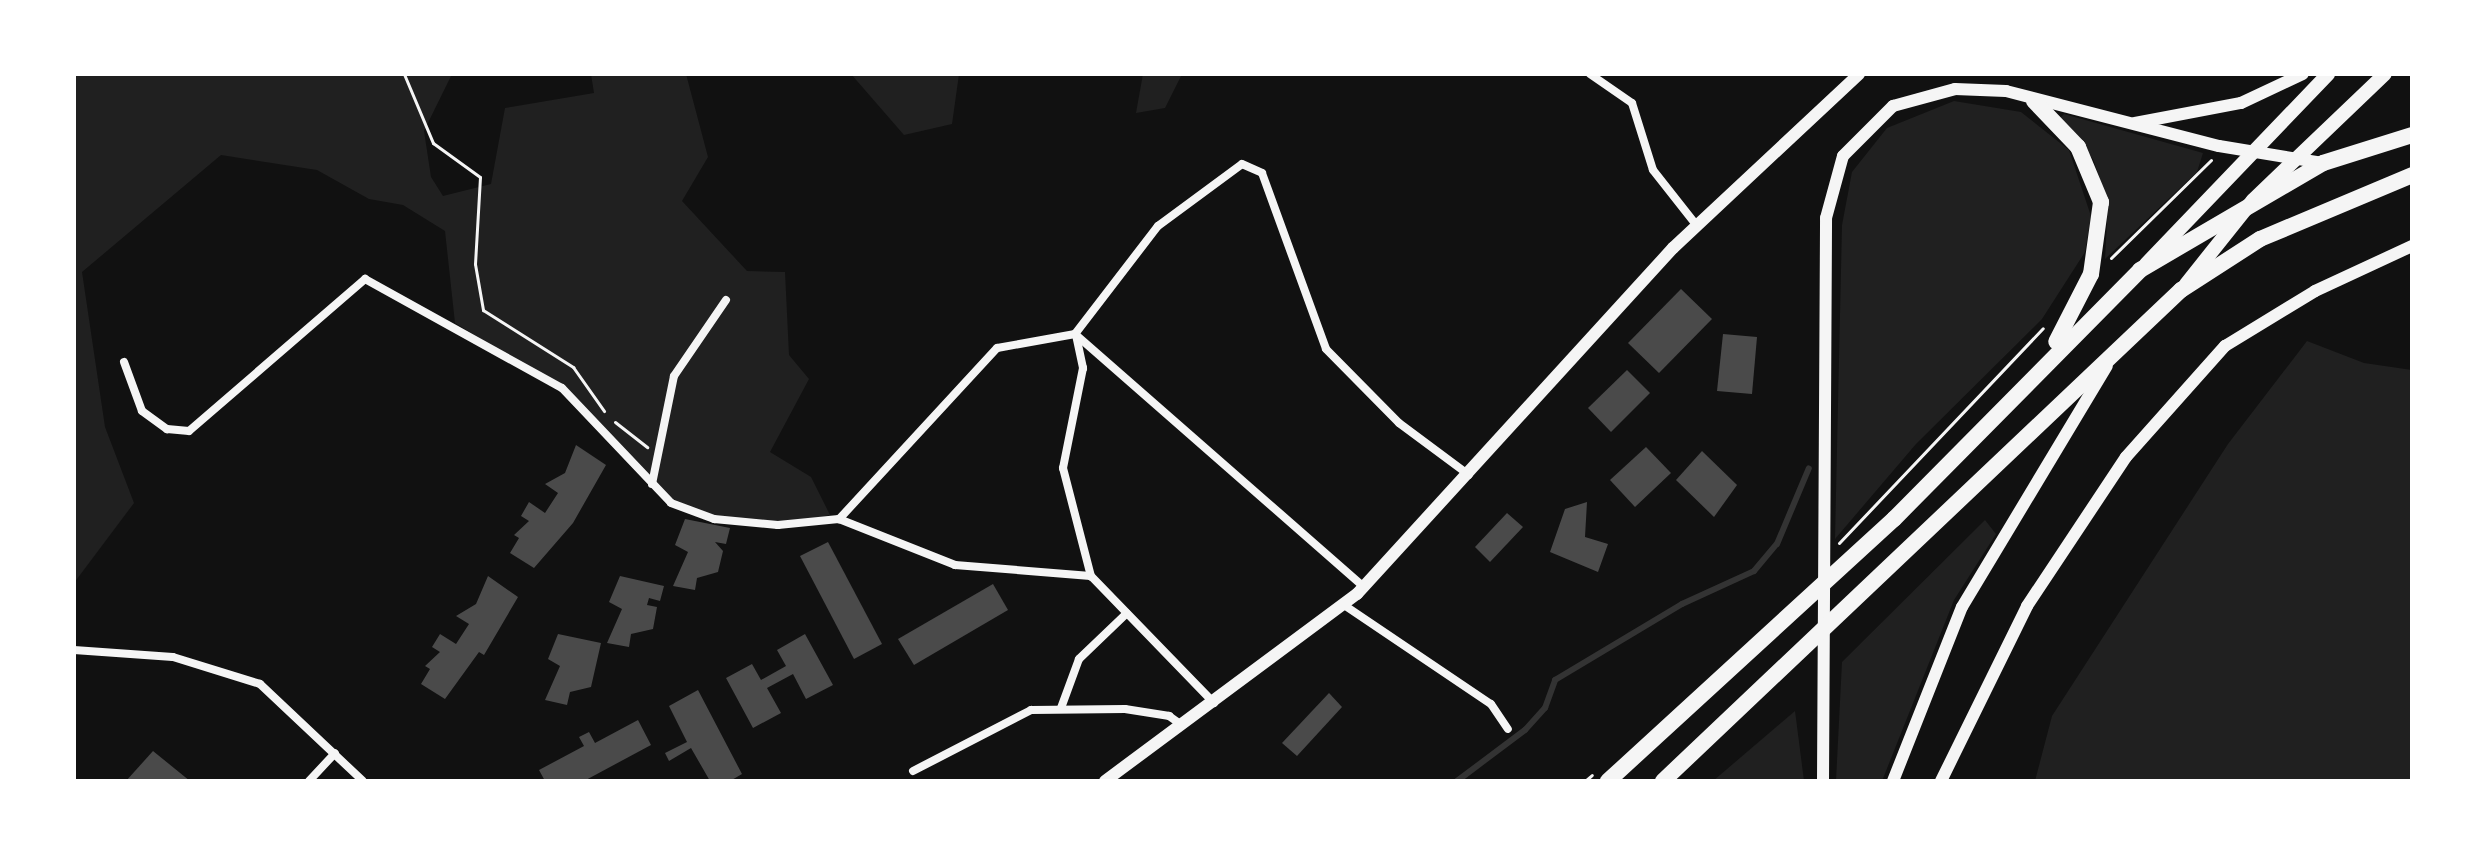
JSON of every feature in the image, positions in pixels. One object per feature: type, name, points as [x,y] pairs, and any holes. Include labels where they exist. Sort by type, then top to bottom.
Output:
[{"type":"main road","points":[[1608,781],[1894,519],[2049,355],[2140,270],[2248,153],[2328,74]]},
{"type":"main road","points":[[2181,290],[2253,200],[2385,74]]},
{"type":"main road","points":[[2034,101],[2088,163],[2102,226],[2091,274],[2049,355]]},
{"type":"main road","points":[[2140,270],[2253,200],[2323,163],[2412,135]]},
{"type":"main road","points":[[1663,781],[1917,546],[2125,338],[2181,290],[2260,239],[2412,175]]},
{"type":"street","points":[[1590,74],[1632,103],[1653,170],[1697,226]]},
{"type":"street","points":[[1105,781],[1215,703],[1364,587],[1697,226],[1859,74]]},
{"type":"street","points":[[2128,125],[2241,103],[2303,74]]},
{"type":"street","points":[[1823,781],[1822,510],[1826,218],[1843,156],[1893,106],[1955,89],[2006,91],[2034,101],[2248,153],[2323,163]]},
{"type":"street","points":[[839,519],[997,348],[1075,334],[1158,226],[1242,164],[1262,173],[1326,349],[1399,423],[1469,475]]},
{"type":"street","points":[[1941,781],[2027,606],[2126,457],[2225,346],[2315,291],[2412,246]]},
{"type":"street","points":[[124,362],[142,411],[167,429],[189,431],[365,279],[562,388],[671,503],[714,519],[778,525],[839,519],[955,565],[1091,576]]},
{"type":"street","points":[[652,484],[674,376],[726,300]]},
{"type":"street","points":[[1075,334],[1083,368],[1063,468],[1091,576],[1215,703]]},
{"type":"street","points":[[1075,334],[1364,587]]},
{"type":"street","points":[[1893,781],[1962,607],[2125,338]]},
{"type":"street","points":[[1344,605],[1491,704],[1508,729]]},
{"type":"street","points":[[1061,708],[1079,659],[1127,613]]},
{"type":"street","points":[[74,650],[173,657],[260,684],[363,781]]},
{"type":"street","points":[[913,771],[1018,716],[1061,708],[1156,713],[1183,726]]},
{"type":"street","points":[[309,781],[335,753]]},
{"type":"path","points":[[404,74],[433,143],[480,177],[475,264],[483,310],[573,367],[609,418],[658,449]]},
{"type":"path","points":[[2102,266],[2218,154]]},
{"type":"shaded area","points":[[74,74],[452,74],[424,131],[431,177],[443,196],[491,184],[505,108],[594,93],[591,74],[686,74],[708,157],[682,201],[747,271],[785,272],[789,355],[809,379],[770,452],[811,477],[830,515],[778,525],[714,519],[671,503],[562,388],[455,323],[445,231],[403,205],[369,199],[317,170],[221,155],[82,272],[105,427],[134,503],[74,583]]},
{"type":"shaded area","points":[[851,74],[959,74],[952,124],[904,135]]},
{"type":"shaded area","points":[[1143,74],[1182,74],[1165,108],[1136,113]]},
{"type":"shaded area","points":[[1954,101],[2021,112],[2069,150],[2091,216],[2085,252],[2042,319],[1916,444],[1835,539],[1842,225],[1852,172],[1887,128]]},
{"type":"shaded area","points":[[2064,114],[2203,153],[2197,172],[2105,259],[2108,202],[2093,159],[2059,119]]},
{"type":"shaded area","points":[[2307,341],[2364,363],[2412,370],[2412,781],[2035,781],[2052,716],[2228,444]]},
{"type":"shaded area","points":[[1985,520],[1996,534],[1954,600],[1882,781],[1836,781],[1842,662]]},
{"type":"shaded area","points":[[1795,711],[1804,781],[1713,781]]},
{"type":"building","points":[[1681,289],[1712,319],[1659,373],[1628,343]]},
{"type":"building","points":[[1723,334],[1757,337],[1752,394],[1717,391]]},
{"type":"building","points":[[1627,370],[1650,393],[1611,432],[1588,408]]},
{"type":"building","points":[[576,445],[606,465],[573,523],[534,568],[510,553],[519,538],[514,535],[529,521],[521,516],[529,502],[545,513],[558,493],[545,484],[565,473]]},
{"type":"building","points":[[1646,447],[1671,473],[1635,507],[1610,480]]},
{"type":"building","points":[[1702,451],[1737,485],[1714,517],[1676,480]]},
{"type":"building","points":[[1587,502],[1585,537],[1608,544],[1598,572],[1550,552],[1565,509]]},
{"type":"building","points":[[1507,513],[1523,527],[1490,562],[1475,547]]},
{"type":"building","points":[[685,519],[730,528],[726,544],[715,542],[723,551],[718,572],[697,578],[695,590],[673,586],[688,552],[675,545]]},
{"type":"building","points":[[828,542],[882,644],[854,659],[800,556]]},
{"type":"building","points":[[488,576],[518,597],[484,655],[479,652],[445,699],[421,684],[430,669],[425,666],[440,652],[432,647],[440,634],[456,644],[469,624],[456,616],[476,604]]},
{"type":"building","points":[[620,576],[664,586],[660,601],[649,598],[647,605],[657,607],[653,629],[631,634],[629,647],[607,643],[622,609],[609,602]]},
{"type":"building","points":[[993,584],[1008,610],[914,665],[898,639]]},
{"type":"building","points":[[558,634],[601,643],[591,687],[570,692],[567,705],[545,700],[560,666],[548,659]]},
{"type":"building","points":[[805,634],[833,685],[806,699],[793,674],[767,688],[781,713],[753,728],[726,678],[752,664],[761,680],[786,666],[777,650]]},
{"type":"building","points":[[698,690],[742,774],[730,781],[710,781],[691,748],[669,761],[665,753],[687,742],[669,706]]},
{"type":"building","points":[[1329,693],[1342,707],[1297,756],[1282,743]]},
{"type":"building","points":[[638,720],[651,745],[584,781],[545,781],[539,770],[584,746],[579,737],[589,732],[595,743]]},
{"type":"building","points":[[153,751],[190,781],[126,781]]},
{"type":"waterway","points":[[1457,781],[1525,730],[1545,708],[1555,680],[1682,604],[1754,571],[1777,544],[1809,468]]}]
